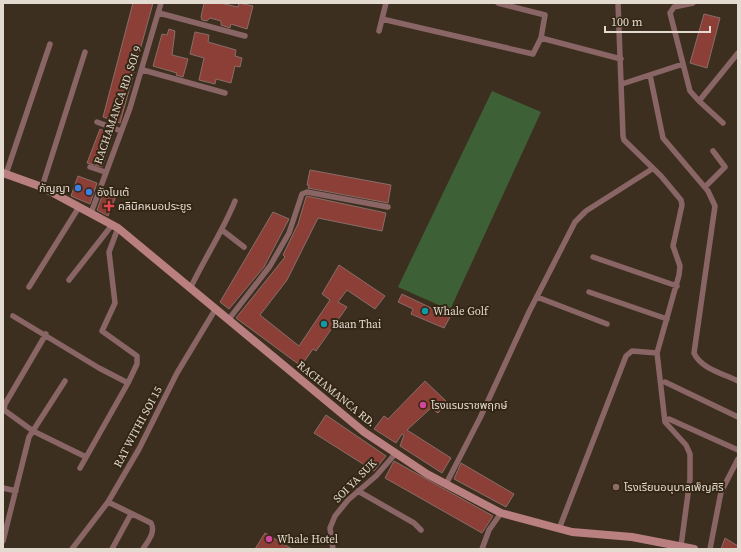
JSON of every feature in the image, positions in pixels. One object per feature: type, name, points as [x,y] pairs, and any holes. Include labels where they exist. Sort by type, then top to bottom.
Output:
[{"type":"street","name":"RACHAMANCA RD. SOI 9","points":[[91,213],[143,70],[161,3]]},
{"type":"street","points":[[379,31],[386,3]]},
{"type":"street","points":[[382,19],[532,55],[541,38],[545,14],[498,3]]},
{"type":"street","points":[[618,3],[623,136],[681,200],[682,205],[673,246],[680,266],[677,286],[658,353],[662,380],[665,422],[686,445],[690,454],[690,479],[681,546]]},
{"type":"street","points":[[693,3],[674,6],[670,13],[682,64],[690,91],[723,123]]},
{"type":"street","points":[[159,13],[245,36]]},
{"type":"street","points":[[541,38],[621,59]]},
{"type":"street","points":[[5,173],[50,44]]},
{"type":"street","points":[[42,187],[85,52]]},
{"type":"street","points":[[699,101],[738,53]]},
{"type":"street","points":[[622,84],[682,64]]},
{"type":"street","points":[[143,70],[225,93]]},
{"type":"street","points":[[650,75],[663,138],[705,187],[715,206],[694,353],[696,359],[702,363],[738,381]]},
{"type":"street","points":[[97,122],[121,131]]},
{"type":"street","points":[[705,187],[725,167],[713,151]]},
{"type":"street","points":[[90,166],[105,172]]},
{"type":"street","points":[[446,484],[480,418],[537,297],[575,222],[581,215],[652,169]]},
{"type":"street","name":"RACHAMANCA RD.","points":[[5,173],[42,187],[115,227],[149,252],[190,290],[229,319],[314,393],[364,432],[446,484],[501,513],[559,529],[584,533],[632,537],[663,546],[681,546],[694,549]]},
{"type":"street","points":[[229,319],[270,266],[289,233],[302,194],[307,192],[388,207]]},
{"type":"street","points":[[190,290],[206,256],[222,230],[235,201]]},
{"type":"street","points":[[28,287],[79,207]]},
{"type":"street","points":[[69,280],[115,227]]},
{"type":"street","points":[[80,468],[137,364],[137,356],[102,331],[115,303],[110,249],[115,227]]},
{"type":"street","points":[[222,230],[244,247]]},
{"type":"street","points":[[593,257],[677,286]]},
{"type":"street","points":[[589,292],[667,319]]},
{"type":"street","points":[[537,297],[607,324]]},
{"type":"street","name":"RAT WITHI SOI 15","points":[[72,549],[108,502],[139,449],[178,373],[215,310]]},
{"type":"street","points":[[13,316],[46,334],[99,368],[128,382]]},
{"type":"street","points":[[46,334],[3,408],[33,431],[86,457]]},
{"type":"street","points":[[559,529],[626,356],[632,350],[658,353]]},
{"type":"street","points":[[662,380],[738,417]]},
{"type":"street","points":[[3,541],[27,446],[33,431],[64,381]]},
{"type":"street","points":[[669,419],[738,450]]},
{"type":"street","name":"SOI YA SUK","points":[[332,549],[330,528],[335,516],[376,476],[396,453]]},
{"type":"street","points":[[710,549],[721,492],[738,459]]},
{"type":"street","points":[[3,488],[16,491]]},
{"type":"street","points":[[358,492],[414,523],[421,530]]},
{"type":"street","points":[[108,502],[151,523],[153,532],[143,549]]},
{"type":"street","points":[[482,549],[489,530],[501,513]]},
{"type":"street","points":[[112,549],[131,514]]},
{"type":"green space","points":[[492,91],[541,112],[450,310],[398,287]]},
{"type":"building","points":[[133,3],[153,3],[120,123],[103,117]]},
{"type":"building","points":[[204,3],[220,3],[238,7],[239,3],[253,6],[247,29],[231,24],[230,28],[221,25],[221,21],[210,18],[207,21],[202,20],[201,17]]},
{"type":"building","points":[[704,14],[720,18],[707,68],[690,63]]},
{"type":"building","points":[[169,29],[175,31],[172,55],[188,59],[183,77],[176,75],[177,73],[153,66],[162,34],[167,35]]},
{"type":"building","points":[[195,32],[209,35],[208,42],[236,50],[235,56],[242,58],[240,67],[235,66],[231,83],[216,79],[215,84],[199,80],[204,58],[190,54]]},
{"type":"building","points":[[100,129],[113,135],[102,167],[87,163]]},
{"type":"building","points":[[310,170],[391,185],[388,203],[308,188],[309,185],[307,185]]},
{"type":"building","points":[[78,176],[97,183],[90,204],[71,196]]},
{"type":"building","points":[[104,191],[116,196],[108,216],[97,210]]},
{"type":"building","points":[[307,196],[386,213],[382,231],[318,218],[287,280],[260,315],[299,346],[330,300],[322,294],[339,265],[385,296],[375,309],[347,290],[338,302],[347,307],[316,351],[313,349],[301,366],[236,318],[285,257],[283,255],[298,224]]},
{"type":"building","points":[[273,212],[289,219],[264,267],[229,309],[220,302]]},
{"type":"building","name":"Whale Golf","points":[[402,294],[450,317],[444,328],[411,314],[413,309],[398,302]]},
{"type":"building","points":[[425,381],[447,402],[438,413],[431,408],[407,430],[451,458],[442,473],[400,446],[404,435],[402,434],[396,443],[374,429],[384,416],[388,419]]},
{"type":"building","points":[[326,415],[386,456],[374,471],[314,433]]},
{"type":"building","points":[[394,461],[493,516],[482,533],[385,478]]},
{"type":"building","points":[[461,463],[514,494],[506,507],[454,479]]},
{"type":"building","name":"Whale Hotel","points":[[265,533],[292,549],[255,549]]},
{"type":"building","points":[[725,538],[738,546],[738,549],[721,549]]},
{"type":"place","name":"กัญญา","points":[[78,188]]},
{"type":"place","name":"อังโบเต้","points":[[89,192]]},
{"type":"place","name":"คลินิคหมอประยูร","points":[[109,206]]},
{"type":"place","name":"Whale Golf","points":[[425,311]]},
{"type":"place","name":"Baan Thai","points":[[324,324]]},
{"type":"place","name":"โรงแรมราชพฤกษ์","points":[[423,405]]},
{"type":"place","name":"โรงเรียนอนุบาลเพ็ญศิริ","points":[[616,487]]},
{"type":"place","name":"Whale Hotel","points":[[269,539]]}]
